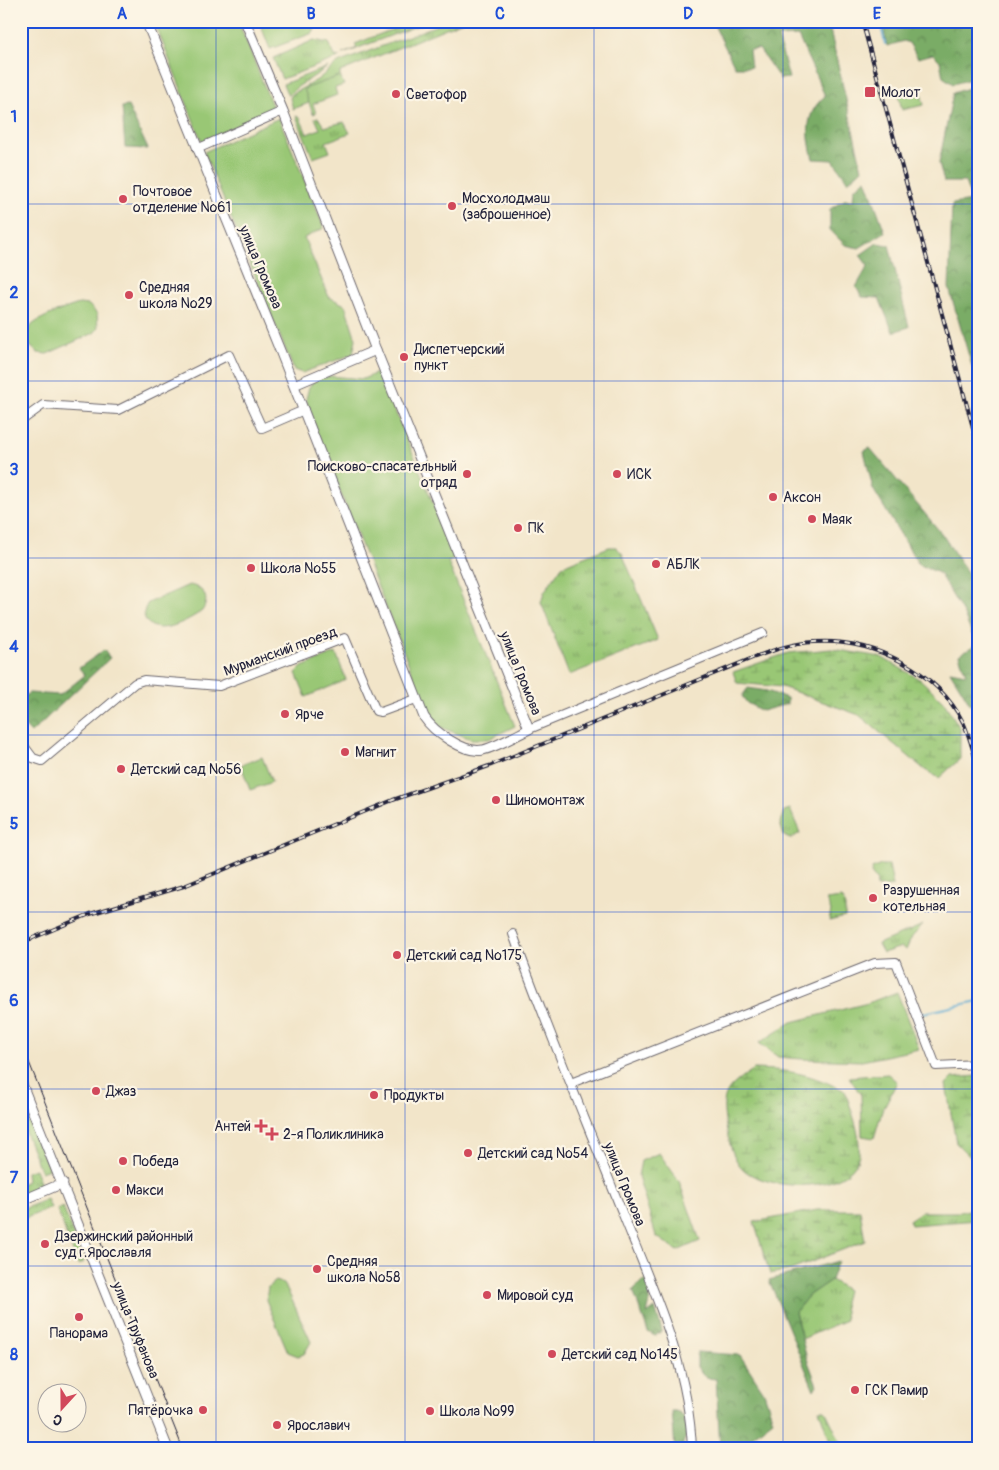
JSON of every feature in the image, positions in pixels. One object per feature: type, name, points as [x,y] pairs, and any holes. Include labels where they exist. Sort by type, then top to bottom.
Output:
[{"type":"street","name":"улица Громова","points":[[146,21],[304,410],[416,699],[424,716],[434,731],[440,736],[476,750],[482,750],[529,730],[376,350],[283,111],[245,21]]},
{"type":"street","points":[[197,149],[283,111]]},
{"type":"street","points":[[294,385],[376,350]]},
{"type":"street","points":[[21,422],[43,405],[118,410],[229,355],[262,428],[304,410]]},
{"type":"street","points":[[529,730],[763,633]]},
{"type":"street","name":"Мурманский проезд","points":[[21,742],[33,758],[42,761],[135,683],[144,680],[219,686],[345,638],[376,711],[382,712],[416,699]]},
{"type":"street","name":"улица Громова","points":[[513,934],[548,1029],[572,1083],[674,1341],[688,1406],[692,1449]]},
{"type":"street","points":[[572,1083],[875,964],[896,962],[936,1066],[978,1064]]},
{"type":"street","name":"улица Труфанова","points":[[21,1082],[168,1449]]},
{"type":"street","points":[[21,1201],[63,1183]]},
{"type":"green space","points":[[154,21],[238,21],[273,108],[202,142]]},
{"type":"green space","points":[[259,21],[317,21],[313,33],[270,49]]},
{"type":"green space","points":[[414,21],[430,21],[357,48],[355,44]]},
{"type":"green space","points":[[448,21],[463,21],[340,72],[340,76],[305,89],[309,103],[293,109],[290,98],[292,94],[317,80],[338,63]]},
{"type":"green space","points":[[712,21],[828,21],[862,169],[848,182],[833,160],[813,159],[809,141],[810,117],[818,103],[825,96],[798,36],[778,37],[789,78],[780,79],[759,49],[749,50],[751,67],[735,67]]},
{"type":"green space","points":[[882,21],[978,21],[978,77],[953,84],[943,77],[940,61],[933,54],[918,58],[909,43],[904,41],[887,46]]},
{"type":"green space","points":[[314,40],[329,43],[335,56],[340,57],[282,79],[273,58]]},
{"type":"green space","points":[[328,67],[296,88],[288,96],[283,84]]},
{"type":"green space","points":[[340,76],[344,85],[335,88],[337,95],[313,104],[316,113],[313,114],[304,89]]},
{"type":"green space","points":[[978,85],[978,387],[949,288],[952,204],[972,201],[965,182],[944,182],[939,163],[953,93]]},
{"type":"green space","points":[[920,89],[924,105],[902,110],[898,94]]},
{"type":"green space","points":[[128,106],[148,149],[125,148],[122,107]]},
{"type":"green space","points":[[296,116],[300,118],[307,134],[320,129],[315,118],[318,117],[324,127],[344,122],[350,133],[326,142],[330,152],[313,158]]},
{"type":"green space","points":[[279,118],[324,228],[304,238],[329,297],[345,305],[356,339],[353,354],[302,373],[294,370],[204,152]]},
{"type":"green space","points":[[866,179],[885,232],[859,248],[845,245],[830,230],[830,209],[846,199],[853,201],[854,189]]},
{"type":"green space","points":[[877,243],[889,245],[909,327],[893,332],[879,298],[862,297],[856,287],[868,266],[860,255]]},
{"type":"green space","points":[[79,304],[89,305],[97,314],[98,328],[94,333],[47,354],[38,353],[29,345],[28,332],[32,325],[52,314]]},
{"type":"green space","points":[[379,372],[456,558],[448,562],[515,726],[489,739],[471,739],[440,727],[428,713],[318,436],[306,399],[309,387],[315,380],[330,376],[363,379]]},
{"type":"green space","points":[[870,448],[942,534],[978,589],[978,728],[972,707],[950,671],[966,674],[959,655],[976,644],[964,615],[939,573],[919,565],[873,489],[864,451]]},
{"type":"green space","points":[[609,547],[616,547],[622,553],[658,640],[569,675],[541,602],[544,592],[562,566]]},
{"type":"green space","points":[[189,585],[202,591],[206,598],[202,611],[174,626],[159,628],[147,622],[144,612],[148,603]]},
{"type":"green space","points":[[832,649],[881,657],[921,680],[943,701],[960,728],[960,759],[939,778],[925,770],[859,715],[782,687],[737,683],[733,672],[788,653]]},
{"type":"green space","points":[[104,650],[110,658],[31,733],[21,723],[21,698],[29,693],[60,695],[85,675],[79,668]]},
{"type":"green space","points":[[336,653],[346,680],[306,697],[296,673],[302,667]]},
{"type":"green space","points":[[748,688],[767,691],[787,698],[787,704],[762,711],[747,703],[742,696]]},
{"type":"green space","points":[[262,757],[272,782],[250,790],[241,765]]},
{"type":"green space","points":[[790,809],[800,833],[790,839],[784,836],[780,823],[784,811]]},
{"type":"green space","points":[[881,865],[889,865],[893,886],[876,887],[877,881],[871,873],[872,869]]},
{"type":"green space","points":[[842,898],[845,907],[845,917],[829,921],[831,911],[826,900]]},
{"type":"green space","points":[[923,925],[912,937],[906,950],[901,947],[883,953],[878,944]]},
{"type":"green space","points":[[897,992],[919,1049],[862,1061],[802,1059],[778,1057],[759,1043],[792,1022],[868,1003]]},
{"type":"green space","points":[[754,1069],[779,1070],[801,1074],[845,1091],[855,1122],[859,1154],[853,1167],[842,1177],[826,1183],[788,1185],[770,1182],[754,1176],[739,1165],[730,1144],[726,1127],[724,1115],[725,1099],[731,1087]]},
{"type":"green space","points":[[888,1074],[897,1082],[882,1111],[874,1138],[862,1136],[861,1095],[849,1077]]},
{"type":"green space","points":[[978,1076],[978,1155],[969,1156],[956,1143],[946,1084],[952,1078]]},
{"type":"green space","points":[[21,1102],[49,1169],[41,1172],[21,1122]]},
{"type":"green space","points":[[659,1153],[679,1181],[700,1241],[677,1251],[656,1236],[638,1176],[641,1161]]},
{"type":"green space","points":[[35,1169],[41,1185],[21,1195],[21,1184],[27,1181],[26,1172]]},
{"type":"green space","points":[[47,1199],[51,1208],[21,1220],[21,1210]]},
{"type":"green space","points":[[63,1207],[82,1258],[83,1262],[78,1265],[57,1210]]},
{"type":"green space","points":[[978,1208],[978,1220],[911,1225],[909,1220],[921,1212],[960,1212]]},
{"type":"green space","points":[[817,1210],[860,1210],[865,1241],[791,1270],[770,1274],[754,1222]]},
{"type":"green space","points":[[838,1261],[831,1280],[809,1295],[795,1312],[807,1359],[817,1385],[814,1390],[769,1280]]},
{"type":"green space","points":[[831,1280],[847,1290],[844,1303],[846,1320],[802,1339],[795,1312],[809,1295]]},
{"type":"green space","points":[[275,1281],[284,1284],[287,1289],[311,1342],[304,1354],[298,1356],[288,1352],[266,1300],[268,1287]]},
{"type":"green space","points":[[642,1281],[647,1281],[650,1301],[647,1314],[655,1308],[662,1331],[655,1336],[648,1332],[633,1290]]},
{"type":"green space","points":[[697,1352],[740,1355],[764,1392],[773,1420],[736,1449],[720,1449],[716,1379],[706,1378],[697,1367]]},
{"type":"green space","points":[[819,1410],[825,1410],[844,1449],[833,1449]]},
{"type":"green space","points":[[672,1411],[676,1411],[684,1417],[688,1432],[683,1443],[684,1449],[675,1449]]},
{"type":"waterway","points":[[880,21],[885,44]]},
{"type":"waterway","points":[[919,1014],[978,1001]]},
{"type":"tram line","points":[[21,1042],[183,1449]]},
{"type":"railway","points":[[862,21],[978,446]]},
{"type":"railway","points":[[21,943],[90,914],[184,886],[393,800],[489,766],[755,657],[776,649],[799,644],[836,642],[858,646],[880,652],[901,661],[920,673],[952,705],[964,724],[978,768]]},
{"type":"place","name":"Молот","points":[[870,92]]},
{"type":"place","name":"Светофор","points":[[396,94]]},
{"type":"place","name":"Почтовое отделение №61","points":[[123,199]]},
{"type":"place","name":"Мосхолодмаш (заброшенное)","points":[[452,206]]},
{"type":"place","name":"Средняя школа №29","points":[[129,295]]},
{"type":"place","name":"Диспетчерский пункт","points":[[404,357]]},
{"type":"place","name":"Поисково-спасательный отряд","points":[[467,474]]},
{"type":"place","name":"ИСК","points":[[617,474]]},
{"type":"place","name":"Аксон","points":[[773,497]]},
{"type":"place","name":"Маяк","points":[[812,519]]},
{"type":"place","name":"ПК","points":[[518,528]]},
{"type":"place","name":"АБЛК","points":[[656,564]]},
{"type":"place","name":"Школа №55","points":[[251,568]]},
{"type":"place","name":"Ярче","points":[[285,714]]},
{"type":"place","name":"Магнит","points":[[345,752]]},
{"type":"place","name":"Детский сад №56","points":[[121,769]]},
{"type":"place","name":"Шиномонтаж","points":[[496,800]]},
{"type":"place","name":"Разрушенная котельная","points":[[873,898]]},
{"type":"place","name":"Детский сад №175","points":[[397,955]]},
{"type":"place","name":"Джаз","points":[[96,1091]]},
{"type":"place","name":"Продукты","points":[[374,1095]]},
{"type":"place","name":"Антей","points":[[261,1126]]},
{"type":"place","name":"2-я Поликлиника","points":[[272,1134]]},
{"type":"place","name":"Детский сад №54","points":[[468,1153]]},
{"type":"place","name":"Победа","points":[[123,1161]]},
{"type":"place","name":"Макси","points":[[116,1190]]},
{"type":"place","name":"Дзержинский районный суд г.Ярославля","points":[[45,1244]]},
{"type":"place","name":"Средняя школа №58","points":[[317,1269]]},
{"type":"place","name":"Мировой суд","points":[[487,1295]]},
{"type":"place","name":"Панорама","points":[[79,1317]]},
{"type":"place","name":"Детский сад №145","points":[[552,1354]]},
{"type":"place","name":"ГСК Памир","points":[[855,1390]]},
{"type":"place","name":"Пятёрочка","points":[[203,1410]]},
{"type":"place","name":"Школа №99","points":[[430,1411]]},
{"type":"place","name":"Ярославич","points":[[277,1425]]}]
